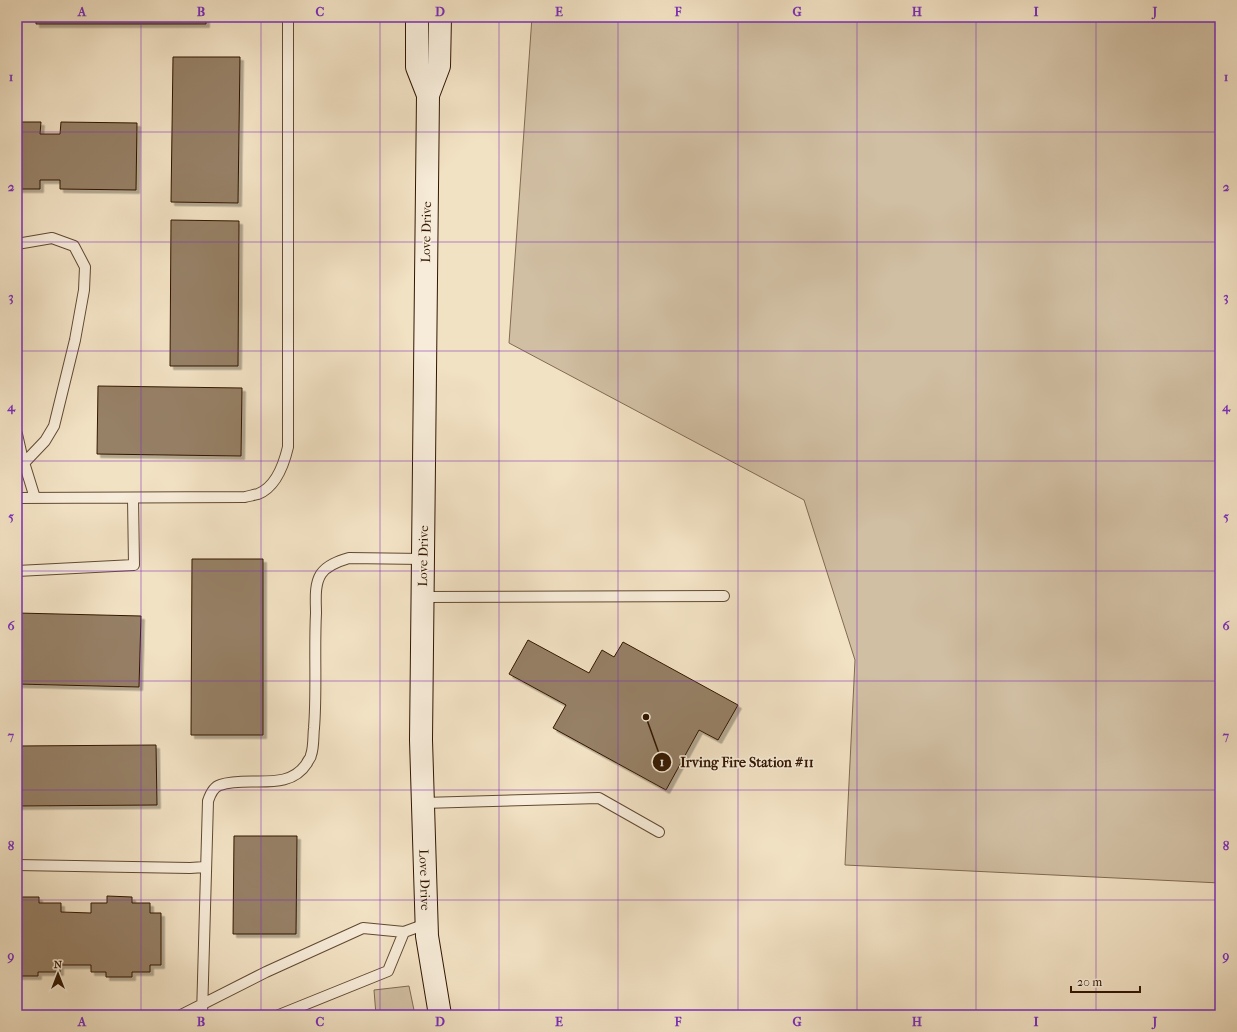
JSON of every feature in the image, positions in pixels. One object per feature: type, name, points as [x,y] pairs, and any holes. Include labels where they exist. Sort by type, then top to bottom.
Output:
[{"type":"street","name":"Love Drive","points":[[417,17],[417,67],[428,95]]},
{"type":"street","name":"Love Drive","points":[[440,17],[439,66],[428,95],[421,740],[426,924],[440,1015]]},
{"type":"lane","points":[[17,498],[245,497],[259,493],[270,485],[280,472],[288,447],[288,17]]},
{"type":"lane","points":[[17,244],[52,238],[74,246],[85,267],[84,290],[75,340],[54,426],[45,441],[24,463]]},
{"type":"lane","points":[[17,434],[35,498]]},
{"type":"lane","points":[[17,571],[134,565],[133,498]]},
{"type":"lane","points":[[202,1015],[205,867],[208,801],[211,792],[219,785],[237,782],[280,781],[292,777],[303,769],[311,756],[315,707],[316,587],[321,574],[328,567],[338,561],[349,558],[423,559]]},
{"type":"lane","points":[[423,597],[724,596]]},
{"type":"lane","points":[[423,803],[599,798],[659,832]]},
{"type":"lane","points":[[17,865],[205,867]]},
{"type":"lane","points":[[180,1015],[266,972],[363,928],[404,932],[426,924]]},
{"type":"lane","points":[[279,1015],[388,970],[404,932]]},
{"type":"shaded area","points":[[532,17],[1220,17],[1220,883],[845,865],[855,660],[804,500],[509,343]]},
{"type":"shaded area","points":[[409,986],[415,1015],[376,1015],[374,990]]},
{"type":"building","points":[[36,17],[206,17],[206,24],[36,24]]},
{"type":"building","points":[[173,57],[240,57],[238,203],[171,202]]},
{"type":"building","points":[[17,122],[41,122],[40,134],[60,134],[61,122],[137,123],[136,190],[60,189],[60,180],[40,180],[40,189],[17,189]]},
{"type":"building","points":[[171,220],[239,221],[238,366],[170,366]]},
{"type":"building","points":[[98,386],[242,388],[241,456],[97,454]]},
{"type":"building","points":[[192,559],[263,559],[263,735],[191,735]]},
{"type":"building","points":[[17,613],[141,616],[139,687],[17,684]]},
{"type":"building","points":[[528,640],[589,673],[602,650],[614,657],[623,642],[738,705],[718,740],[699,730],[666,790],[553,728],[566,705],[509,674]]},
{"type":"building","points":[[156,745],[157,805],[17,806],[17,746]]},
{"type":"building","points":[[234,836],[297,836],[296,934],[233,934]]},
{"type":"building","points":[[107,896],[132,897],[132,903],[150,903],[150,913],[161,913],[161,965],[150,965],[150,972],[132,972],[132,977],[106,977],[106,972],[91,972],[91,965],[60,965],[60,972],[38,972],[38,976],[17,976],[17,897],[39,897],[39,903],[61,903],[61,912],[91,913],[91,903],[107,903]]},
{"type":"place","name":"Irving Fire Station #11","points":[[646,717]]}]
